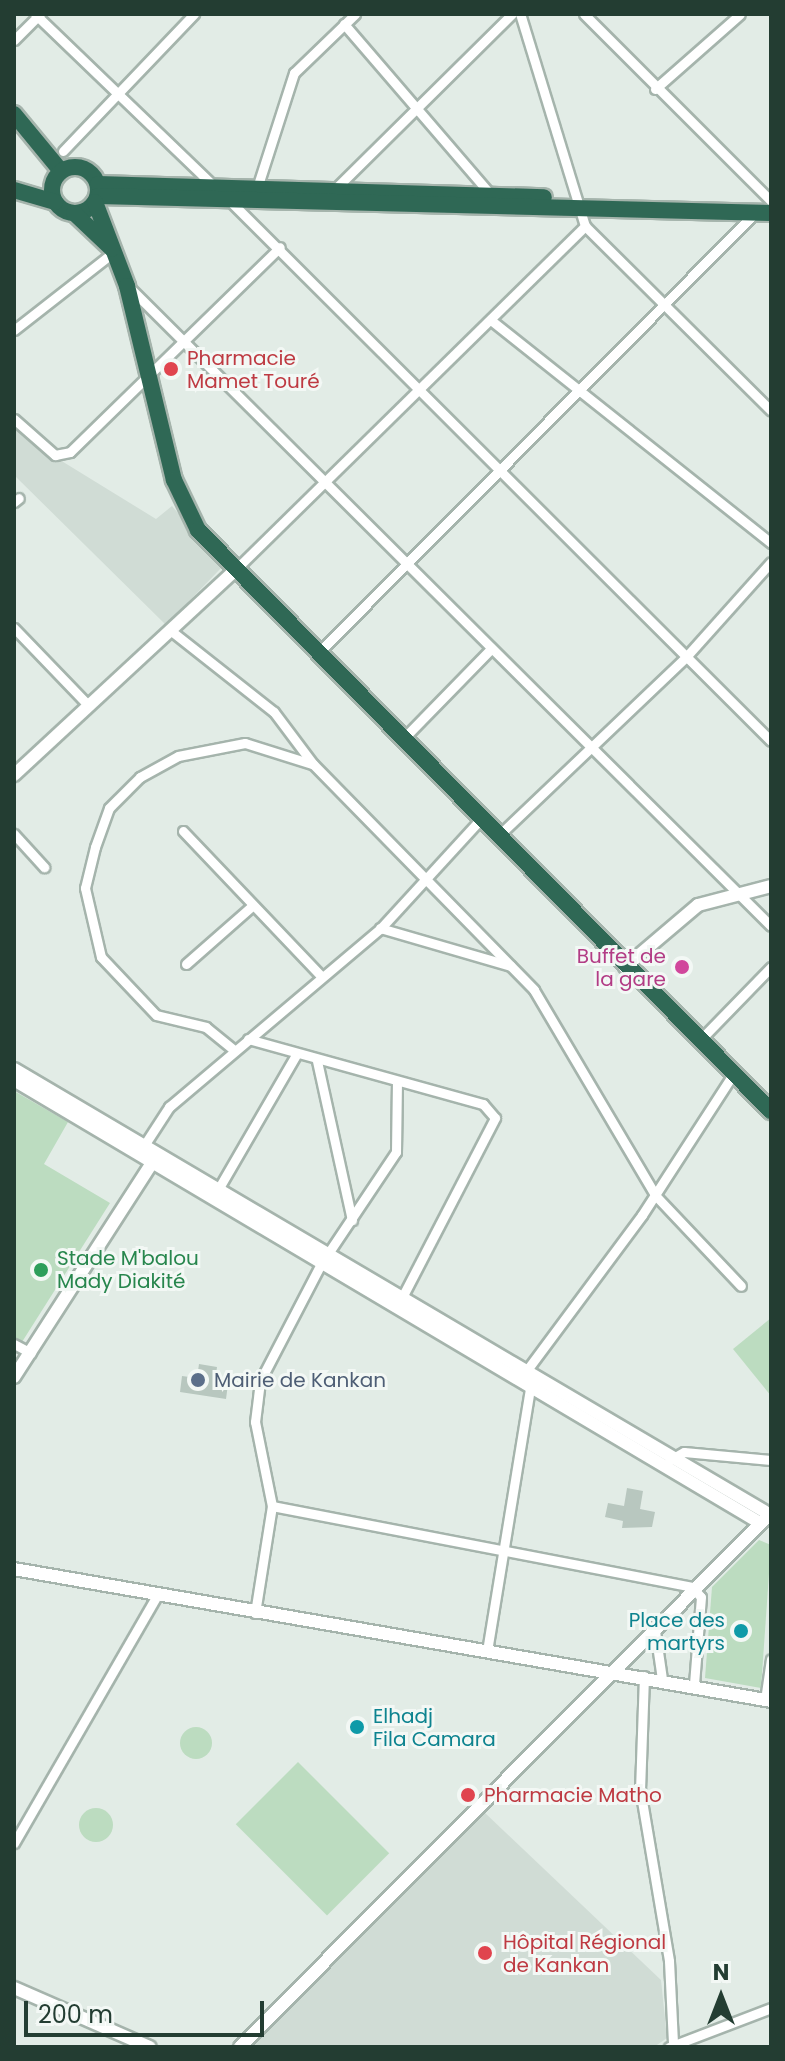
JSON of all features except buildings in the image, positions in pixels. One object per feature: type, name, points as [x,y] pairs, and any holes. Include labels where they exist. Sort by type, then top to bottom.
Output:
[{"type":"highway","points":[[14,114],[41,138],[63,151],[78,166],[97,194],[113,251],[127,286],[188,516],[234,571],[771,1111]]},
{"type":"highway","points":[[41,138],[57,177],[55,202]]},
{"type":"highway","points":[[14,187],[57,177],[78,166]]},
{"type":"highway","points":[[14,187],[55,202],[74,213],[113,251]]},
{"type":"highway","points":[[221,193],[257,188],[329,196],[492,196],[576,202]]},
{"type":"highway","points":[[74,213],[97,194],[221,193],[766,208]]},
{"type":"main road","points":[[14,775],[234,571]]},
{"type":"main road","points":[[625,967],[698,905],[771,886]]},
{"type":"main road","points":[[14,1069],[143,1147],[155,1159]]},
{"type":"main road","points":[[14,1080],[155,1159],[665,1464],[768,1519],[692,1587],[655,1631],[240,2047]]},
{"type":"main road","points":[[14,1377],[155,1159]]},
{"type":"main road","points":[[324,1260],[401,1299],[526,1381]]},
{"type":"main road","points":[[14,1569],[156,1597],[694,1684],[768,1700]]},
{"type":"main road","points":[[14,1988],[150,2047]]},
{"type":"street","points":[[63,151],[194,14]]},
{"type":"street","points":[[257,188],[294,73],[355,14]]},
{"type":"street","points":[[329,196],[512,14]]},
{"type":"street","points":[[520,14],[585,226],[664,310],[771,411]]},
{"type":"street","points":[[317,654],[409,566],[500,471],[583,393],[766,208],[584,14]]},
{"type":"street","points":[[655,89],[740,14]]},
{"type":"street","points":[[14,40],[37,15],[116,94],[280,247],[418,396],[500,471],[771,741]]},
{"type":"street","points":[[344,24],[492,196]]},
{"type":"street","points":[[234,571],[322,483],[418,396],[585,226]]},
{"type":"street","points":[[14,419],[62,455],[150,377],[280,247]]},
{"type":"street","points":[[14,330],[113,251]]},
{"type":"street","points":[[127,286],[185,341],[322,483],[409,566],[489,651],[593,747],[738,896],[770,921]]},
{"type":"street","points":[[492,321],[771,543]]},
{"type":"street","points":[[497,837],[686,657],[771,562]]},
{"type":"street","points":[[14,628],[88,705]]},
{"type":"street","points":[[170,630],[274,712],[313,764],[511,966],[556,1021],[655,1195],[741,1286]]},
{"type":"street","points":[[401,741],[489,651]]},
{"type":"street","points":[[234,1050],[206,1027],[156,1015],[101,957],[85,888],[95,847],[109,808],[140,777],[178,756],[245,743],[313,764]]},
{"type":"street","points":[[143,1147],[169,1107],[380,928],[480,820]]},
{"type":"street","points":[[183,831],[321,976]]},
{"type":"street","points":[[14,834],[44,867]]},
{"type":"street","points":[[186,964],[252,906]]},
{"type":"street","points":[[380,928],[511,966]]},
{"type":"street","points":[[700,1040],[771,967]]},
{"type":"street","points":[[248,1039],[317,1061],[483,1104],[495,1118],[401,1299]]},
{"type":"street","points":[[215,1195],[296,1055]]},
{"type":"street","points":[[317,1061],[352,1220]]},
{"type":"street","points":[[487,1651],[526,1381],[655,1195],[734,1073]]},
{"type":"street","points":[[255,1613],[272,1506],[254,1404],[324,1260],[396,1152],[397,1083]]},
{"type":"street","points":[[14,1344],[31,1353]]},
{"type":"street","points":[[665,1464],[684,1452],[771,1460]]},
{"type":"street","points":[[272,1506],[503,1547],[692,1587],[701,1597],[694,1684]]},
{"type":"street","points":[[14,1843],[156,1597]]},
{"type":"street","points":[[655,1631],[662,1679]]},
{"type":"street","points":[[768,1700],[771,1659]]},
{"type":"street","points":[[644,1676],[640,1789],[669,1961],[671,2046],[771,2008]]},
{"type":"shaded area","points":[[14,418],[60,460],[156,519],[172,506],[223,566],[166,625],[14,475]]},
{"type":"shaded area","name":"Hôpital Régional de Kankan","points":[[483,1811],[661,1980],[667,2038],[654,2047],[242,2047]]},
{"type":"green space","name":"Stade M'balou Mady Diakité","points":[[14,1091],[68,1122],[44,1164],[110,1203],[22,1342],[14,1337]]},
{"type":"green space","points":[[771,1318],[771,1396],[733,1349]]},
{"type":"green space","points":[[759,1540],[771,1545],[761,1688],[705,1678],[712,1587]]},
{"type":"green space","points":[[196,1727],[208,1731],[212,1743],[208,1755],[196,1759],[184,1755],[180,1743],[184,1731]]},
{"type":"green space","points":[[298,1762],[389,1853],[327,1915],[236,1824]]},
{"type":"green space","points":[[96,1808],[108,1813],[113,1825],[108,1837],[96,1842],[84,1837],[79,1825],[84,1813]]},
{"type":"place","name":"Pharmacie Mamet Touré","points":[[171,369]]},
{"type":"place","name":"Buffet de la gare","points":[[682,967]]},
{"type":"place","name":"Stade M'balou Mady Diakité","points":[[41,1270]]},
{"type":"place","name":"Mairie de Kankan","points":[[198,1380]]},
{"type":"place","name":"Place des martyrs","points":[[741,1631]]},
{"type":"place","name":"Elhadj Fila Camara","points":[[357,1727]]},
{"type":"place","name":"Pharmacie Matho","points":[[468,1795]]},
{"type":"place","name":"Hôpital Régional de Kankan","points":[[485,1953]]}]
